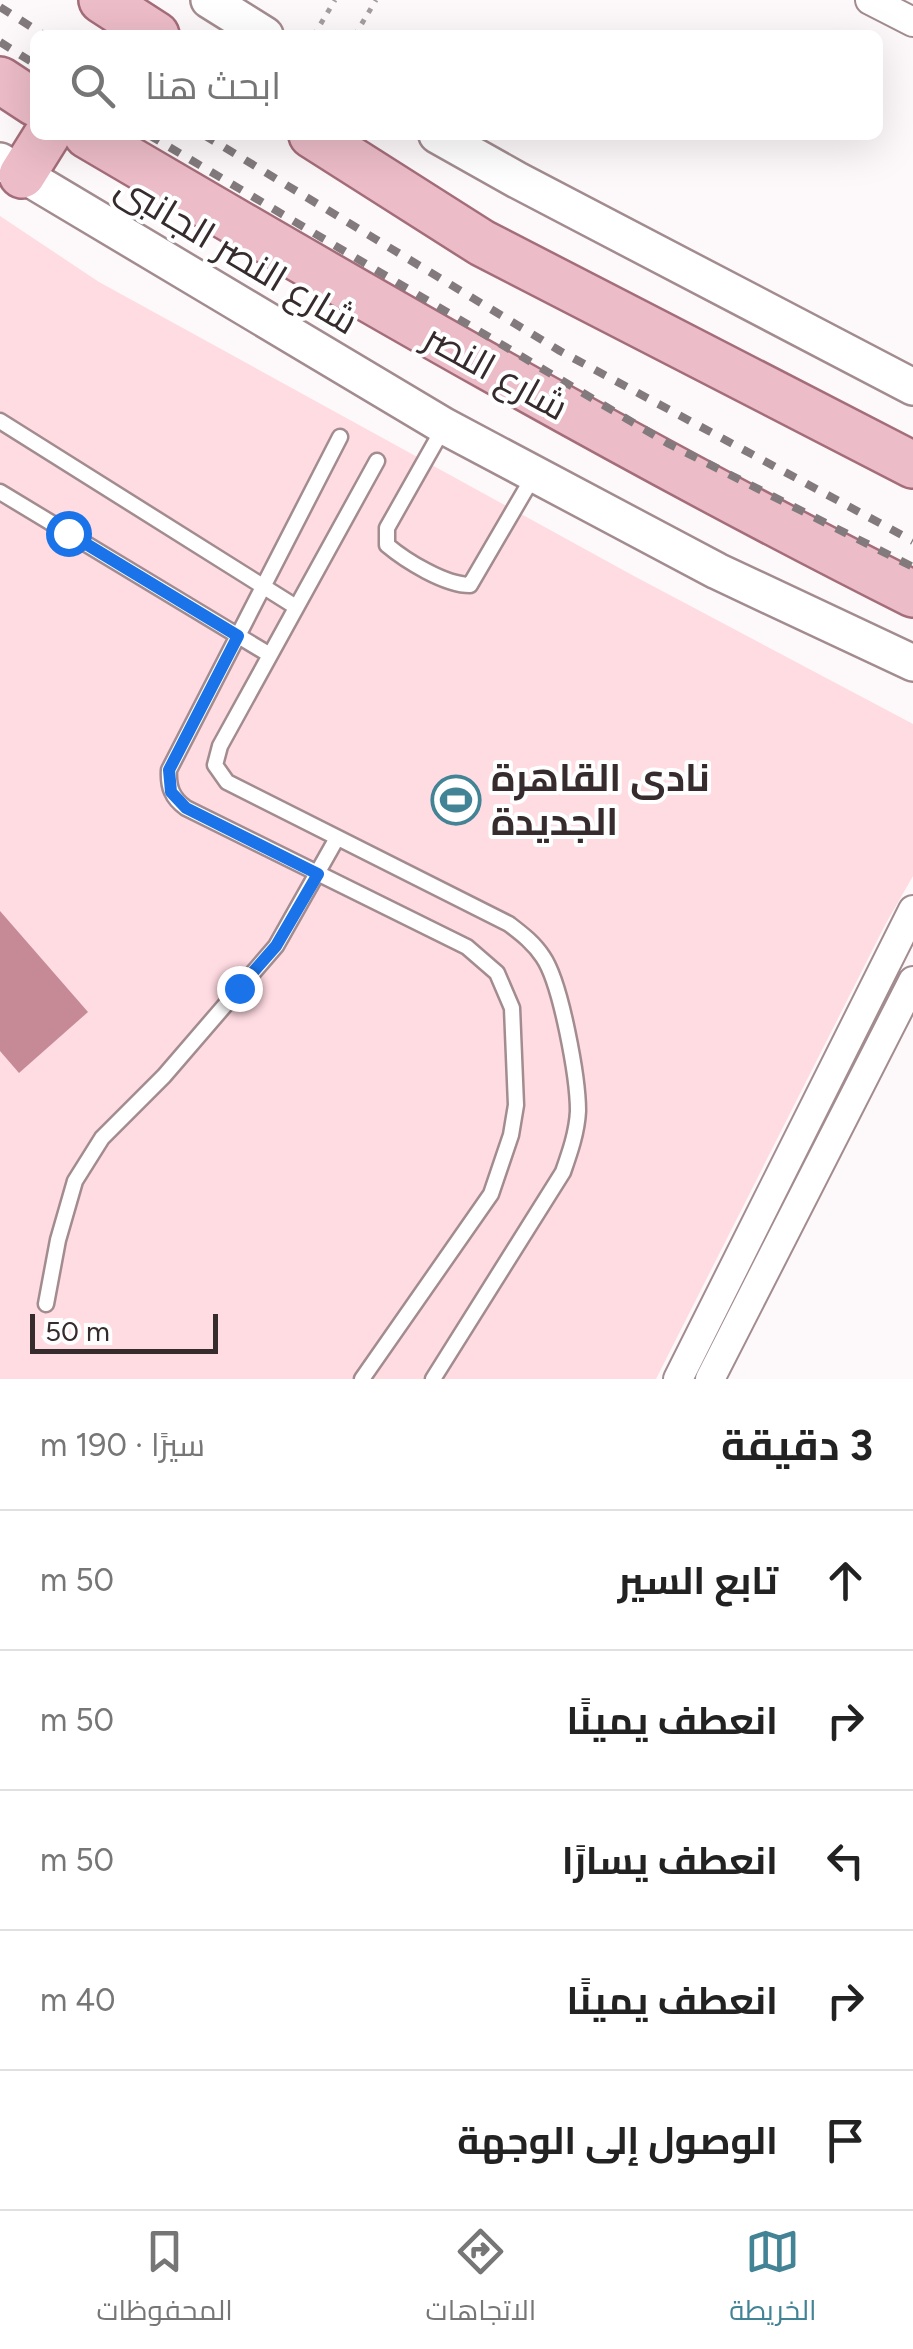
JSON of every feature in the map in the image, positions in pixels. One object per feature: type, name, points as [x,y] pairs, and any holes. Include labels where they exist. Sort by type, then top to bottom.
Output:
[{"type":"main road","points":[[102,0],[148,30]]},
{"type":"main road","points":[[0,80],[30,100]]},
{"type":"main road","points":[[11,168],[42,140]]},
{"type":"main road","name":"شارع النصر","points":[[96,140],[422,332],[746,510],[913,594]]},
{"type":"main road","points":[[320,140],[482,243],[913,465]]},
{"type":"street","points":[[210,0],[257,30]]},
{"type":"street","points":[[870,0],[913,22]]},
{"type":"street","points":[[446,140],[913,387]]},
{"type":"street","name":"شارع النصر الجانبى","points":[[11,168],[444,426],[718,571],[913,663]]},
{"type":"street","points":[[678,1379],[913,910]]},
{"type":"street","points":[[710,1379],[913,981]]},
{"type":"lane","points":[[0,421],[296,607]]},
{"type":"lane","points":[[444,426],[387,528],[387,546],[404,560],[456,585],[470,586],[534,474]]},
{"type":"lane","points":[[340,437],[169,770],[171,792],[186,808],[484,958],[497,972],[512,1008],[516,1104],[503,1165],[474,1220],[362,1379]]},
{"type":"lane","points":[[376,460],[220,746],[216,765],[227,782],[509,924],[544,957],[554,978],[578,1110],[574,1142],[563,1172],[433,1379]]},
{"type":"lane","points":[[0,492],[270,655]]},
{"type":"lane","points":[[46,1304],[58,1240],[75,1181],[102,1138],[164,1076],[276,946],[337,838]]},
{"type":"path","points":[[317,30],[335,0]]},
{"type":"path","points":[[358,30],[376,0]]},
{"type":"shaded area","name":"نادى القاهرة الجديدة","points":[[0,216],[99,282],[632,575],[913,724],[913,876],[656,1379],[0,1379]]},
{"type":"shaded area","points":[[0,911],[88,1012],[19,1073],[0,1051]]},
{"type":"railway","points":[[0,7],[36,30]]},
{"type":"railway","points":[[0,42],[30,61]]},
{"type":"railway","points":[[157,140],[669,444],[913,567]]},
{"type":"railway","points":[[212,140],[560,351],[913,541]]},
{"type":"place","name":"نادى القاهرة الجديدة","points":[[456,800]]},
{"type":"route","points":[[68,533],[238,636],[169,770],[171,792],[186,808],[318,874],[276,946],[239,988]]}]
